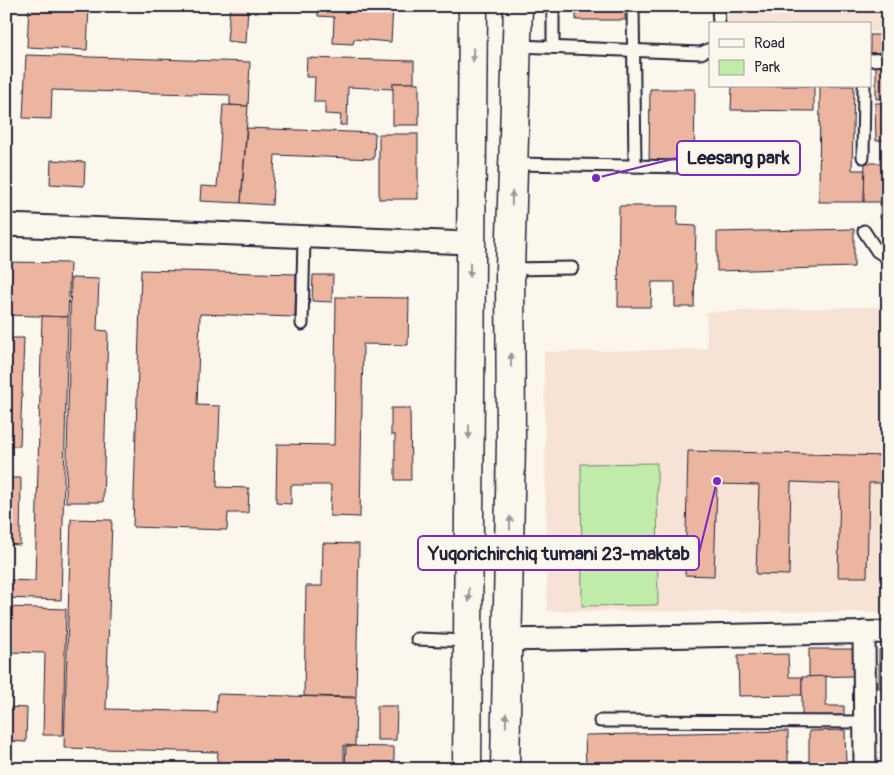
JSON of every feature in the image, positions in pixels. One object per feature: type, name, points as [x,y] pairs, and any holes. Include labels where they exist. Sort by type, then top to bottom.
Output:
[{"type":"highway","points":[[467,769],[473,6]]},
{"type":"highway","points":[[506,769],[511,441],[510,269],[518,6]]},
{"type":"highway","points":[[468,641],[507,640]]},
{"type":"street","points":[[6,225],[304,238],[470,242]]},
{"type":"street","points":[[864,632],[865,769]]},
{"type":"street","points":[[507,640],[888,632]]},
{"type":"lane","points":[[553,47],[554,6]]},
{"type":"lane","points":[[633,6],[635,166]]},
{"type":"lane","points":[[718,6],[719,22]]},
{"type":"lane","points":[[517,46],[701,53],[709,49]]},
{"type":"lane","points":[[872,60],[888,58]]},
{"type":"lane","points":[[863,157],[864,88]]},
{"type":"lane","points":[[513,164],[687,167]]},
{"type":"lane","points":[[864,231],[877,251],[888,258]]},
{"type":"lane","points":[[302,324],[304,238]]},
{"type":"lane","points":[[510,269],[572,268]]},
{"type":"lane","points":[[417,639],[468,641]]},
{"type":"lane","points":[[600,721],[865,722]]},
{"type":"shaded area","points":[[728,6],[888,6],[888,32],[872,32],[872,22],[728,22]]},
{"type":"shaded area","points":[[888,306],[888,612],[547,611],[544,352],[707,349],[706,312]]},
{"type":"green space","points":[[657,463],[658,605],[582,606],[581,464]]},
{"type":"building","points":[[29,6],[89,6],[87,50],[27,47]]},
{"type":"building","points":[[230,6],[248,6],[246,43],[227,41]]},
{"type":"building","points":[[318,6],[393,6],[391,42],[354,39],[353,44],[333,43],[334,17],[318,16]]},
{"type":"building","points":[[576,6],[625,6],[625,20],[576,20]]},
{"type":"building","points":[[872,35],[888,35],[888,53],[872,53]]},
{"type":"building","points":[[26,55],[250,62],[248,106],[230,105],[230,95],[52,90],[51,119],[23,118]]},
{"type":"building","points":[[307,58],[414,61],[414,83],[393,83],[393,89],[348,87],[347,125],[340,125],[341,115],[325,114],[325,102],[314,102],[315,77],[306,77]]},
{"type":"building","points":[[876,63],[888,64],[888,99],[876,99]]},
{"type":"building","points":[[393,83],[419,83],[419,125],[393,125]]},
{"type":"building","points":[[732,88],[814,88],[814,111],[731,110]]},
{"type":"building","points":[[820,88],[854,88],[852,170],[865,170],[864,202],[819,202]]},
{"type":"building","points":[[650,89],[695,89],[694,166],[649,165]]},
{"type":"building","points":[[875,103],[888,103],[888,140],[876,141]]},
{"type":"building","points":[[223,105],[248,106],[241,203],[200,201],[201,186],[217,187]]},
{"type":"building","points":[[247,128],[375,133],[374,159],[275,155],[272,205],[241,203]]},
{"type":"building","points":[[379,134],[418,134],[418,199],[379,199]]},
{"type":"building","points":[[6,147],[11,147],[10,183],[6,183]]},
{"type":"building","points":[[51,160],[85,162],[84,186],[50,184]]},
{"type":"building","points":[[865,163],[883,163],[883,170],[888,170],[888,218],[880,218],[880,202],[864,202]]},
{"type":"building","points":[[619,206],[678,206],[677,225],[696,226],[694,307],[675,307],[675,282],[652,282],[651,307],[618,307]]},
{"type":"building","points":[[854,229],[854,267],[717,271],[717,232]]},
{"type":"building","points":[[6,262],[70,263],[68,317],[6,315]]},
{"type":"building","points":[[141,270],[296,274],[295,317],[200,314],[197,405],[220,406],[217,487],[249,488],[248,513],[228,513],[227,530],[133,527]]},
{"type":"building","points":[[313,275],[333,275],[332,302],[312,301]]},
{"type":"building","points":[[71,278],[99,279],[97,330],[108,331],[103,502],[66,502]]},
{"type":"building","points":[[336,297],[409,298],[408,345],[363,344],[360,517],[330,516],[331,485],[291,485],[291,504],[276,503],[277,444],[334,445]]},
{"type":"building","points":[[42,316],[68,317],[61,600],[6,598],[6,566],[8,566],[7,580],[35,581]]},
{"type":"building","points":[[6,338],[24,338],[20,446],[6,446]]},
{"type":"building","points":[[391,408],[410,408],[411,480],[395,480],[395,435],[391,435]]},
{"type":"building","points":[[688,451],[888,456],[888,483],[869,483],[867,577],[838,577],[840,484],[791,482],[789,575],[756,574],[759,485],[717,484],[714,576],[685,575]]},
{"type":"building","points":[[6,478],[21,478],[20,545],[6,544]]},
{"type":"building","points":[[71,519],[112,520],[106,709],[216,712],[217,694],[356,698],[355,746],[344,745],[344,765],[217,762],[218,752],[64,748]]},
{"type":"building","points":[[323,543],[359,544],[356,697],[304,696],[306,586],[322,586]]},
{"type":"building","points":[[6,607],[66,609],[63,735],[43,735],[45,653],[6,652]]},
{"type":"building","points":[[809,649],[853,649],[853,676],[809,677]]},
{"type":"building","points":[[879,650],[888,650],[888,688],[879,688]]},
{"type":"building","points":[[788,654],[789,677],[802,677],[802,695],[739,696],[738,655]]},
{"type":"building","points":[[826,676],[826,706],[844,706],[844,715],[802,716],[802,677]]},
{"type":"building","points":[[377,706],[397,706],[396,740],[377,740]]},
{"type":"building","points":[[6,707],[27,708],[26,742],[6,741]]},
{"type":"building","points":[[845,730],[846,763],[809,763],[809,731]]},
{"type":"building","points":[[788,731],[788,766],[586,769],[585,735]]},
{"type":"building","points":[[346,746],[394,747],[394,769],[345,769]]},
{"type":"place","name":"Leesang park","points":[[596,178]]},
{"type":"place","name":"Yuqorichirchiq tumani 23-maktab","points":[[717,481]]}]
